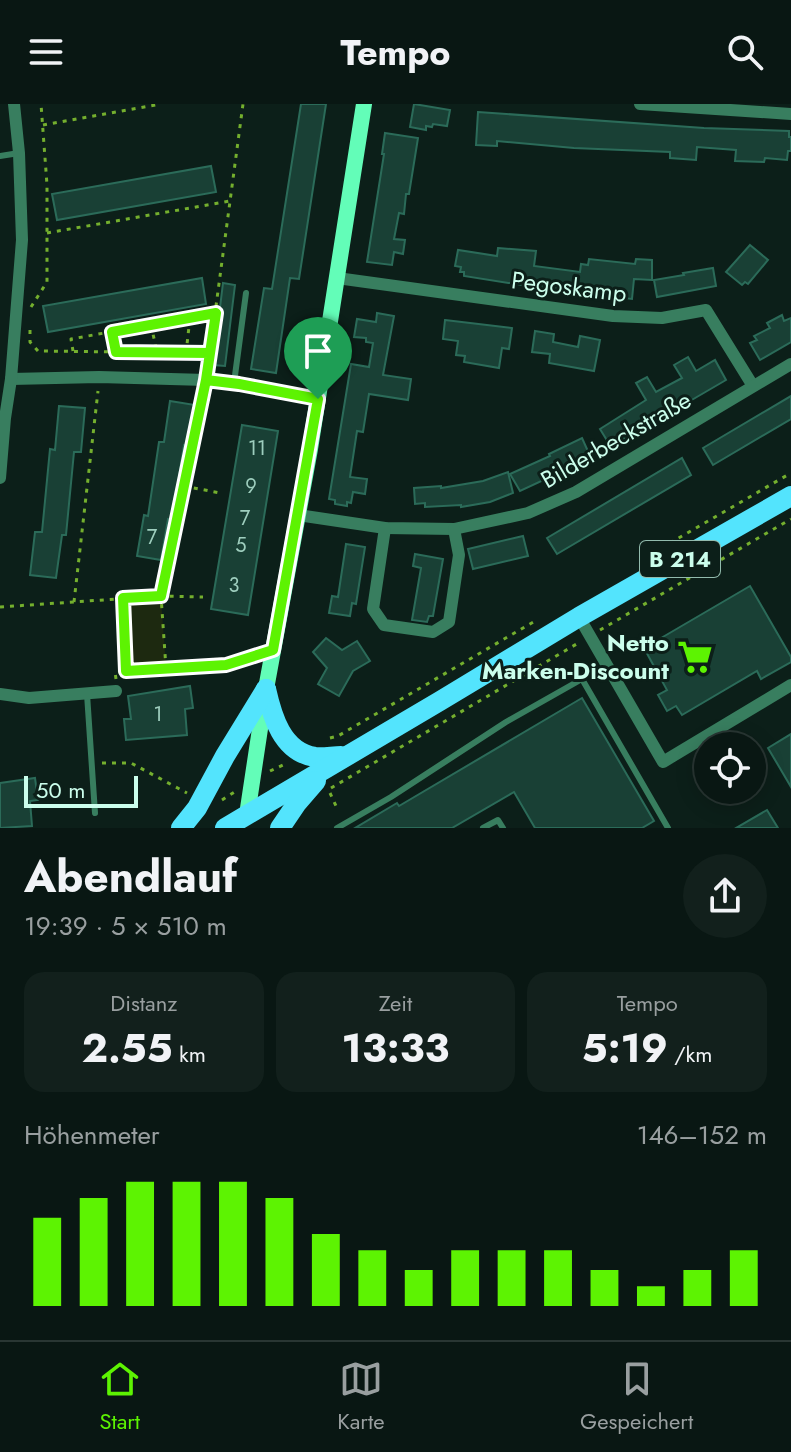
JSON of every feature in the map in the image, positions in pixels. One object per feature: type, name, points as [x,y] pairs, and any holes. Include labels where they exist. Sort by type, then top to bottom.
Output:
[{"type":"main road","points":[[247,815],[266,689],[318,399],[364,104]]},
{"type":"main road","name":"B 214","points":[[225,828],[579,617],[791,496]]},
{"type":"main road","points":[[266,689],[272,716],[280,733],[296,748],[315,757],[347,755]]},
{"type":"main road","points":[[181,828],[202,800],[266,689]]},
{"type":"main road","points":[[280,828],[317,781],[347,755]]},
{"type":"street","points":[[0,478],[22,240],[14,104]]},
{"type":"street","points":[[640,104],[791,114]]},
{"type":"street","name":"Pegoskamp","points":[[337,278],[613,316],[662,318],[706,310],[753,386]]},
{"type":"street","name":"Bilderbeckstraße","points":[[298,515],[385,528],[454,529],[528,513],[576,492],[791,364]]},
{"type":"street","points":[[7,386],[99,377],[206,380],[318,399]]},
{"type":"street","points":[[385,528],[373,609],[384,625],[433,632],[449,622],[459,555],[454,529]]},
{"type":"street","points":[[579,617],[663,762],[791,685]]},
{"type":"street","points":[[0,694],[29,698],[116,691]]},
{"type":"lane","points":[[0,156],[19,153]]},
{"type":"lane","points":[[234,383],[246,293]]},
{"type":"lane","points":[[337,828],[391,797],[506,722],[582,679],[668,828]]},
{"type":"lane","points":[[87,694],[95,813]]},
{"type":"lane","points":[[483,828],[498,820],[503,828]]},
{"type":"path","points":[[31,308],[47,282],[47,185],[41,104]]},
{"type":"path","points":[[43,125],[161,104]]},
{"type":"path","points":[[166,668],[161,596],[206,380],[243,104]]},
{"type":"path","points":[[47,233],[230,201]]},
{"type":"path","points":[[73,351],[71,339],[216,313]]},
{"type":"path","points":[[186,353],[190,318]]},
{"type":"path","points":[[30,319],[30,342],[38,351],[210,353]]},
{"type":"path","points":[[151,325],[157,352]]},
{"type":"path","points":[[112,332],[116,352]]},
{"type":"path","points":[[74,602],[99,377]]},
{"type":"path","points":[[667,545],[791,473]]},
{"type":"path","points":[[184,486],[220,493]]},
{"type":"path","points":[[336,806],[328,790],[791,519]]},
{"type":"path","points":[[0,607],[161,596],[203,597]]},
{"type":"path","points":[[123,598],[126,671]]},
{"type":"path","points":[[326,739],[338,736],[544,616]]},
{"type":"path","points":[[116,691],[115,672],[226,665],[273,650]]},
{"type":"path","points":[[91,764],[131,763],[202,800]]},
{"type":"green space","points":[[161,598],[166,666],[131,669],[126,601]]},
{"type":"building","points":[[301,104],[326,104],[299,279],[290,278],[276,373],[251,369],[264,288],[272,289]]},
{"type":"building","points":[[414,104],[450,110],[447,126],[433,124],[432,127],[426,126],[426,130],[410,127]]},
{"type":"building","points":[[478,112],[789,131],[791,151],[788,151],[787,160],[765,158],[764,162],[735,161],[736,150],[697,147],[696,160],[670,158],[670,152],[497,141],[497,146],[476,145]]},
{"type":"building","points":[[385,133],[418,138],[409,194],[406,194],[404,214],[399,213],[394,239],[405,240],[403,254],[394,252],[392,265],[367,262]]},
{"type":"building","points":[[211,166],[216,192],[57,220],[52,194]]},
{"type":"building","points":[[750,245],[768,260],[748,284],[745,282],[742,285],[726,272]]},
{"type":"building","points":[[498,248],[536,251],[534,266],[580,272],[581,264],[588,265],[589,259],[635,264],[636,259],[652,260],[652,280],[634,279],[632,299],[464,276],[464,272],[460,272],[461,267],[455,266],[458,250],[497,256]]},
{"type":"building","points":[[713,268],[716,286],[657,297],[654,280]]},
{"type":"building","points":[[202,278],[206,304],[48,332],[43,306]]},
{"type":"building","points":[[223,283],[235,285],[225,366],[213,365]]},
{"type":"building","points":[[377,313],[394,316],[383,375],[411,379],[408,400],[369,394],[363,432],[357,431],[350,477],[367,479],[365,494],[353,492],[351,503],[347,502],[347,506],[335,504],[335,500],[329,499],[351,364],[369,367],[373,343],[366,342],[366,338],[354,337],[357,319],[376,322]]},
{"type":"building","points":[[782,315],[784,321],[791,318],[791,342],[760,360],[750,343],[757,340],[754,336],[770,328],[767,323]]},
{"type":"building","points":[[445,320],[512,328],[509,349],[502,348],[499,368],[464,362],[465,356],[456,355],[458,341],[443,339]]},
{"type":"building","points":[[535,331],[554,334],[553,342],[578,347],[580,336],[600,340],[594,371],[549,363],[550,354],[532,352]]},
{"type":"building","points":[[688,357],[696,371],[715,360],[726,380],[611,447],[600,429],[646,400],[636,383],[647,377],[656,392],[682,378],[674,365]]},
{"type":"building","points":[[791,396],[791,419],[713,465],[703,448]]},
{"type":"building","points":[[170,401],[195,405],[161,560],[137,556],[144,515],[148,516],[159,442],[164,442]]},
{"type":"building","points":[[59,406],[85,408],[81,452],[74,452],[66,535],[62,535],[56,578],[30,575],[35,532],[42,532],[50,449],[55,450]]},
{"type":"building","points":[[242,425],[278,431],[248,615],[211,609]]},
{"type":"building","points":[[582,438],[591,458],[520,491],[510,474]]},
{"type":"building","points":[[682,458],[691,475],[557,554],[547,538]]},
{"type":"building","points":[[508,472],[513,493],[490,502],[461,507],[415,504],[414,488],[441,488],[483,481]]},
{"type":"building","points":[[523,536],[528,556],[473,569],[468,549]]},
{"type":"building","points":[[346,544],[365,547],[356,604],[352,603],[350,616],[329,613],[332,596],[338,597]]},
{"type":"building","points":[[415,554],[443,559],[433,616],[429,616],[427,622],[412,620],[421,568],[413,566]]},
{"type":"building","points":[[750,586],[791,662],[761,679],[757,671],[682,715],[676,706],[667,711],[658,695],[667,690],[644,648]]},
{"type":"building","points":[[326,638],[342,650],[357,641],[370,661],[353,671],[339,696],[318,684],[327,668],[313,652]]},
{"type":"building","points":[[190,686],[193,708],[185,709],[187,735],[126,740],[124,719],[131,719],[128,696]]},
{"type":"building","points":[[582,698],[654,821],[642,828],[535,828],[514,792],[452,828],[355,828],[397,803],[399,806]]},
{"type":"building","points":[[791,734],[791,787],[768,748]]},
{"type":"building","points":[[35,778],[38,800],[30,801],[32,826],[0,828],[0,783]]},
{"type":"building","points":[[767,810],[778,828],[736,828]]},
{"type":"place","name":"Netto Marken-Discount","points":[[695,657]]},
{"type":"route","points":[[318,399],[206,380],[210,353],[116,352],[112,332],[216,313],[206,380],[161,596],[123,598],[126,671],[226,665],[273,650],[318,399]]}]
